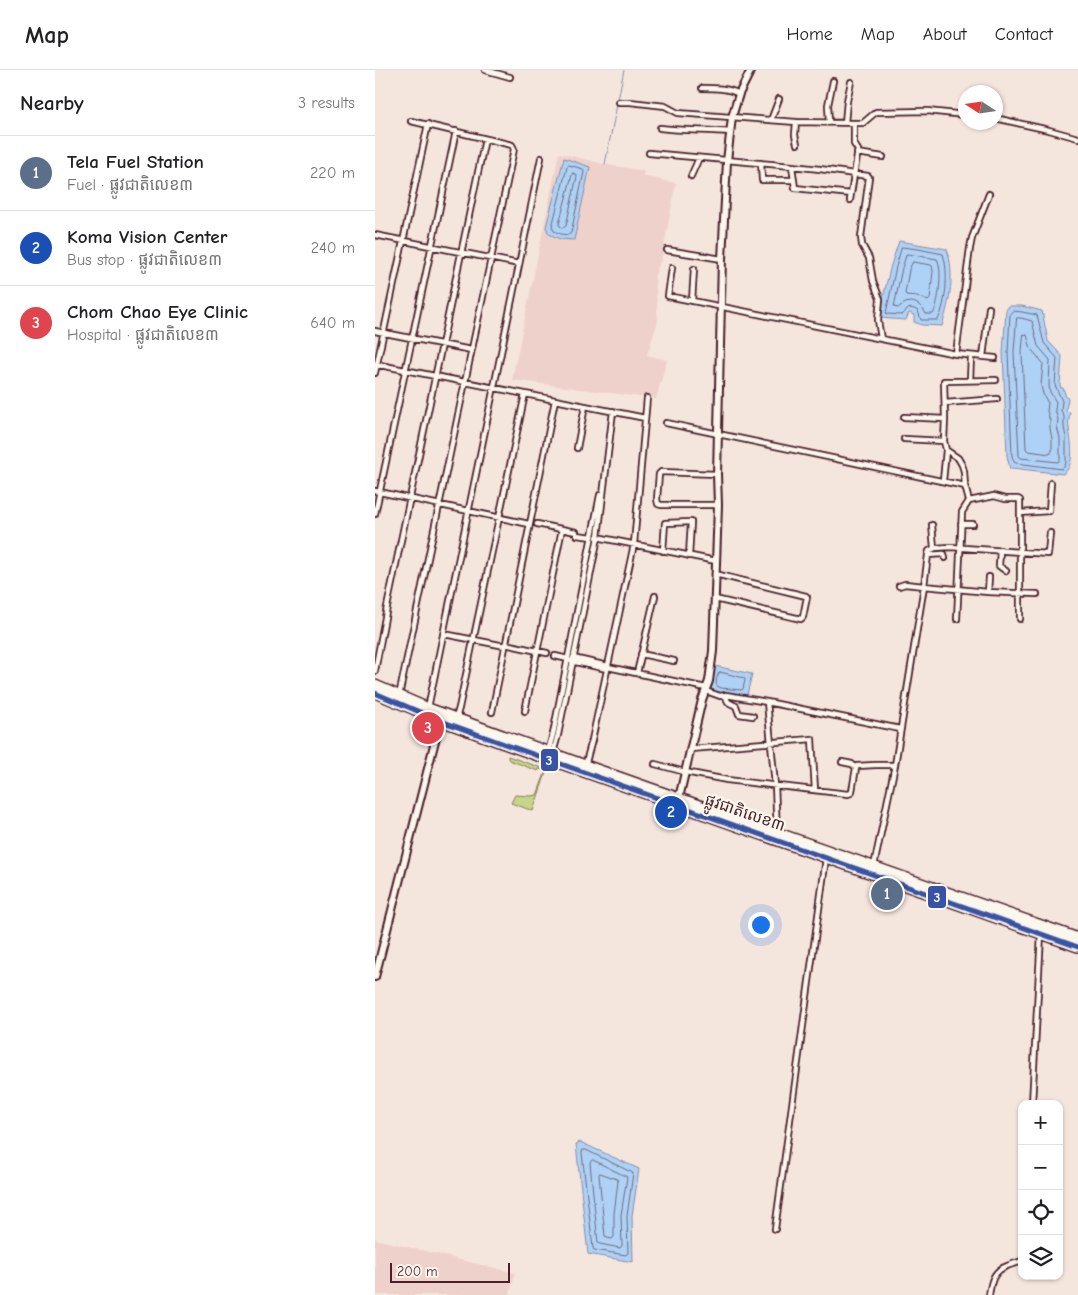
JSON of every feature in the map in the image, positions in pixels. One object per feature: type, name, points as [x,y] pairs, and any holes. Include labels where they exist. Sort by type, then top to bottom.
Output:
[{"type":"highway","name":"ផ្លូវជាតិលេខ៣","points":[[375,685],[429,708],[443,717]]},
{"type":"highway","name":"ផ្លូវជាតិលេខ៣","points":[[375,693],[826,858],[1078,947]]},
{"type":"highway","name":"ផ្លូវជាតិលេខ៣","points":[[454,721],[550,752],[584,768],[679,798],[1078,938]]},
{"type":"street","points":[[485,70],[510,77]]},
{"type":"street","points":[[679,798],[709,681],[713,651],[718,505],[717,474],[722,259],[727,161],[732,117],[739,94],[751,70]]},
{"type":"street","points":[[829,122],[829,105],[833,81]]},
{"type":"street","points":[[845,123],[851,82]]},
{"type":"street","points":[[703,88],[720,88],[739,94]]},
{"type":"street","points":[[771,120],[779,99]]},
{"type":"street","points":[[619,102],[665,106],[678,113],[796,122],[854,124],[863,122],[876,112],[913,110],[958,114]]},
{"type":"street","points":[[1003,120],[1078,138]]},
{"type":"street","points":[[399,696],[514,149],[512,145],[411,121]]},
{"type":"street","points":[[796,122],[795,135],[797,144]]},
{"type":"street","points":[[375,373],[428,124]]},
{"type":"street","points":[[850,200],[858,150],[854,144],[854,124]]},
{"type":"street","points":[[660,128],[730,132]]},
{"type":"street","points":[[375,514],[377,492],[456,132]]},
{"type":"street","points":[[375,671],[409,499],[485,139]]},
{"type":"street","points":[[649,153],[792,166],[869,176],[861,237],[880,299],[878,320],[881,339]]},
{"type":"street","points":[[857,153],[883,157]]},
{"type":"street","points":[[429,708],[541,158]]},
{"type":"street","points":[[691,176],[699,158]]},
{"type":"street","points":[[761,163],[761,178],[763,180],[793,180]]},
{"type":"street","points":[[792,166],[794,187],[796,188],[851,194]]},
{"type":"street","points":[[956,354],[972,238],[989,194]]},
{"type":"street","points":[[375,235],[519,264]]},
{"type":"street","points":[[667,250],[722,259]]},
{"type":"street","points":[[672,268],[668,296],[956,354],[995,358]]},
{"type":"street","points":[[692,301],[694,269]]},
{"type":"street","points":[[983,357],[989,308]]},
{"type":"street","points":[[375,331],[471,350]]},
{"type":"street","points":[[970,380],[971,356]]},
{"type":"street","points":[[376,364],[645,418]]},
{"type":"street","points":[[943,481],[946,450],[943,441],[945,380],[996,380]]},
{"type":"street","points":[[454,721],[459,708],[474,640],[525,394]]},
{"type":"street","points":[[584,768],[608,667],[633,546],[647,398]]},
{"type":"street","points":[[945,403],[997,399]]},
{"type":"street","points":[[492,712],[555,400]]},
{"type":"street","points":[[577,448],[585,406]]},
{"type":"street","points":[[550,752],[558,735],[570,659],[594,538],[613,412]]},
{"type":"street","points":[[904,417],[945,419]]},
{"type":"street","points":[[666,423],[965,486]]},
{"type":"street","points":[[904,439],[943,441]]},
{"type":"street","points":[[946,450],[958,458],[964,471],[969,501]]},
{"type":"street","points":[[717,474],[661,472],[659,474],[657,499],[658,504],[661,505],[718,505]]},
{"type":"street","points":[[1020,513],[1049,511],[1051,483]]},
{"type":"street","points":[[377,492],[529,524]]},
{"type":"street","points":[[957,619],[962,512],[969,501],[994,496],[1020,500],[1020,619]]},
{"type":"street","points":[[663,551],[665,523],[691,522],[689,556]]},
{"type":"street","points":[[537,524],[594,538],[716,561]]},
{"type":"street","points":[[961,524],[973,524]]},
{"type":"street","points":[[932,525],[934,548]]},
{"type":"street","points":[[525,711],[562,529]]},
{"type":"street","points":[[874,866],[895,765],[929,551],[934,548],[961,548],[1048,554],[1050,534]]},
{"type":"street","points":[[1000,550],[999,566],[1006,571]]},
{"type":"street","points":[[928,555],[944,554],[945,558]]},
{"type":"street","points":[[715,574],[807,597],[803,617],[801,618],[715,599]]},
{"type":"street","points":[[988,592],[989,576]]},
{"type":"street","points":[[899,586],[905,584],[988,592],[1037,594]]},
{"type":"street","points":[[637,673],[655,596]]},
{"type":"street","points":[[444,634],[547,653]]},
{"type":"street","points":[[641,654],[674,661]]},
{"type":"street","points":[[555,656],[706,689],[720,696],[726,695],[767,702],[900,728]]},
{"type":"street","points":[[726,695],[728,702],[736,706],[739,714],[753,716]]},
{"type":"street","points":[[767,702],[775,785],[777,832]]},
{"type":"street","points":[[375,977],[443,717]]},
{"type":"street","points":[[691,748],[812,739],[815,790]]},
{"type":"street","points":[[842,762],[852,764],[856,768]]},
{"type":"street","points":[[655,764],[727,780],[851,793],[856,768]]},
{"type":"street","points":[[856,768],[859,766],[895,765]]},
{"type":"street","points":[[775,1229],[826,858]]},
{"type":"street","points":[[1032,1100],[1041,934]]},
{"type":"street","points":[[989,1295],[992,1280],[996,1273],[1002,1268],[1018,1262]]},
{"type":"shaded area","points":[[559,153],[644,171],[643,176],[676,183],[662,257],[655,275],[658,321],[647,355],[667,360],[656,399],[512,380]]},
{"type":"shaded area","points":[[375,1239],[515,1273],[510,1295],[375,1295]]},
{"type":"green space","points":[[508,756],[547,770],[533,811],[511,803],[515,795],[537,795],[546,771],[539,769],[538,771],[509,760]]},
{"type":"water","points":[[564,158],[590,167],[574,240],[560,239],[549,234],[546,227]]},
{"type":"water","points":[[899,241],[947,249],[951,268],[951,288],[942,326],[922,325],[914,322],[914,315],[909,313],[906,320],[878,318]]},
{"type":"water","points":[[1009,306],[1022,306],[1042,311],[1048,341],[1062,356],[1060,385],[1068,398],[1066,411],[1070,412],[1069,424],[1072,453],[1070,465],[1063,474],[1010,469],[1007,456],[1003,352],[1006,310]]},
{"type":"water","points":[[715,666],[752,674],[747,695],[719,693],[710,689]]},
{"type":"water","points":[[580,1142],[639,1169],[632,1216],[633,1262],[588,1254],[576,1144]]},
{"type":"waterway","points":[[605,164],[624,70]]},
{"type":"transit line","name":"3","points":[[375,693],[441,721],[510,746],[1078,947]]},
{"type":"place","name":"Chom Chao Eye Clinic","points":[[428,728]]},
{"type":"place","name":"Koma Vision Center","points":[[671,812]]},
{"type":"place","name":"Tela Fuel Station","points":[[887,894]]}]
